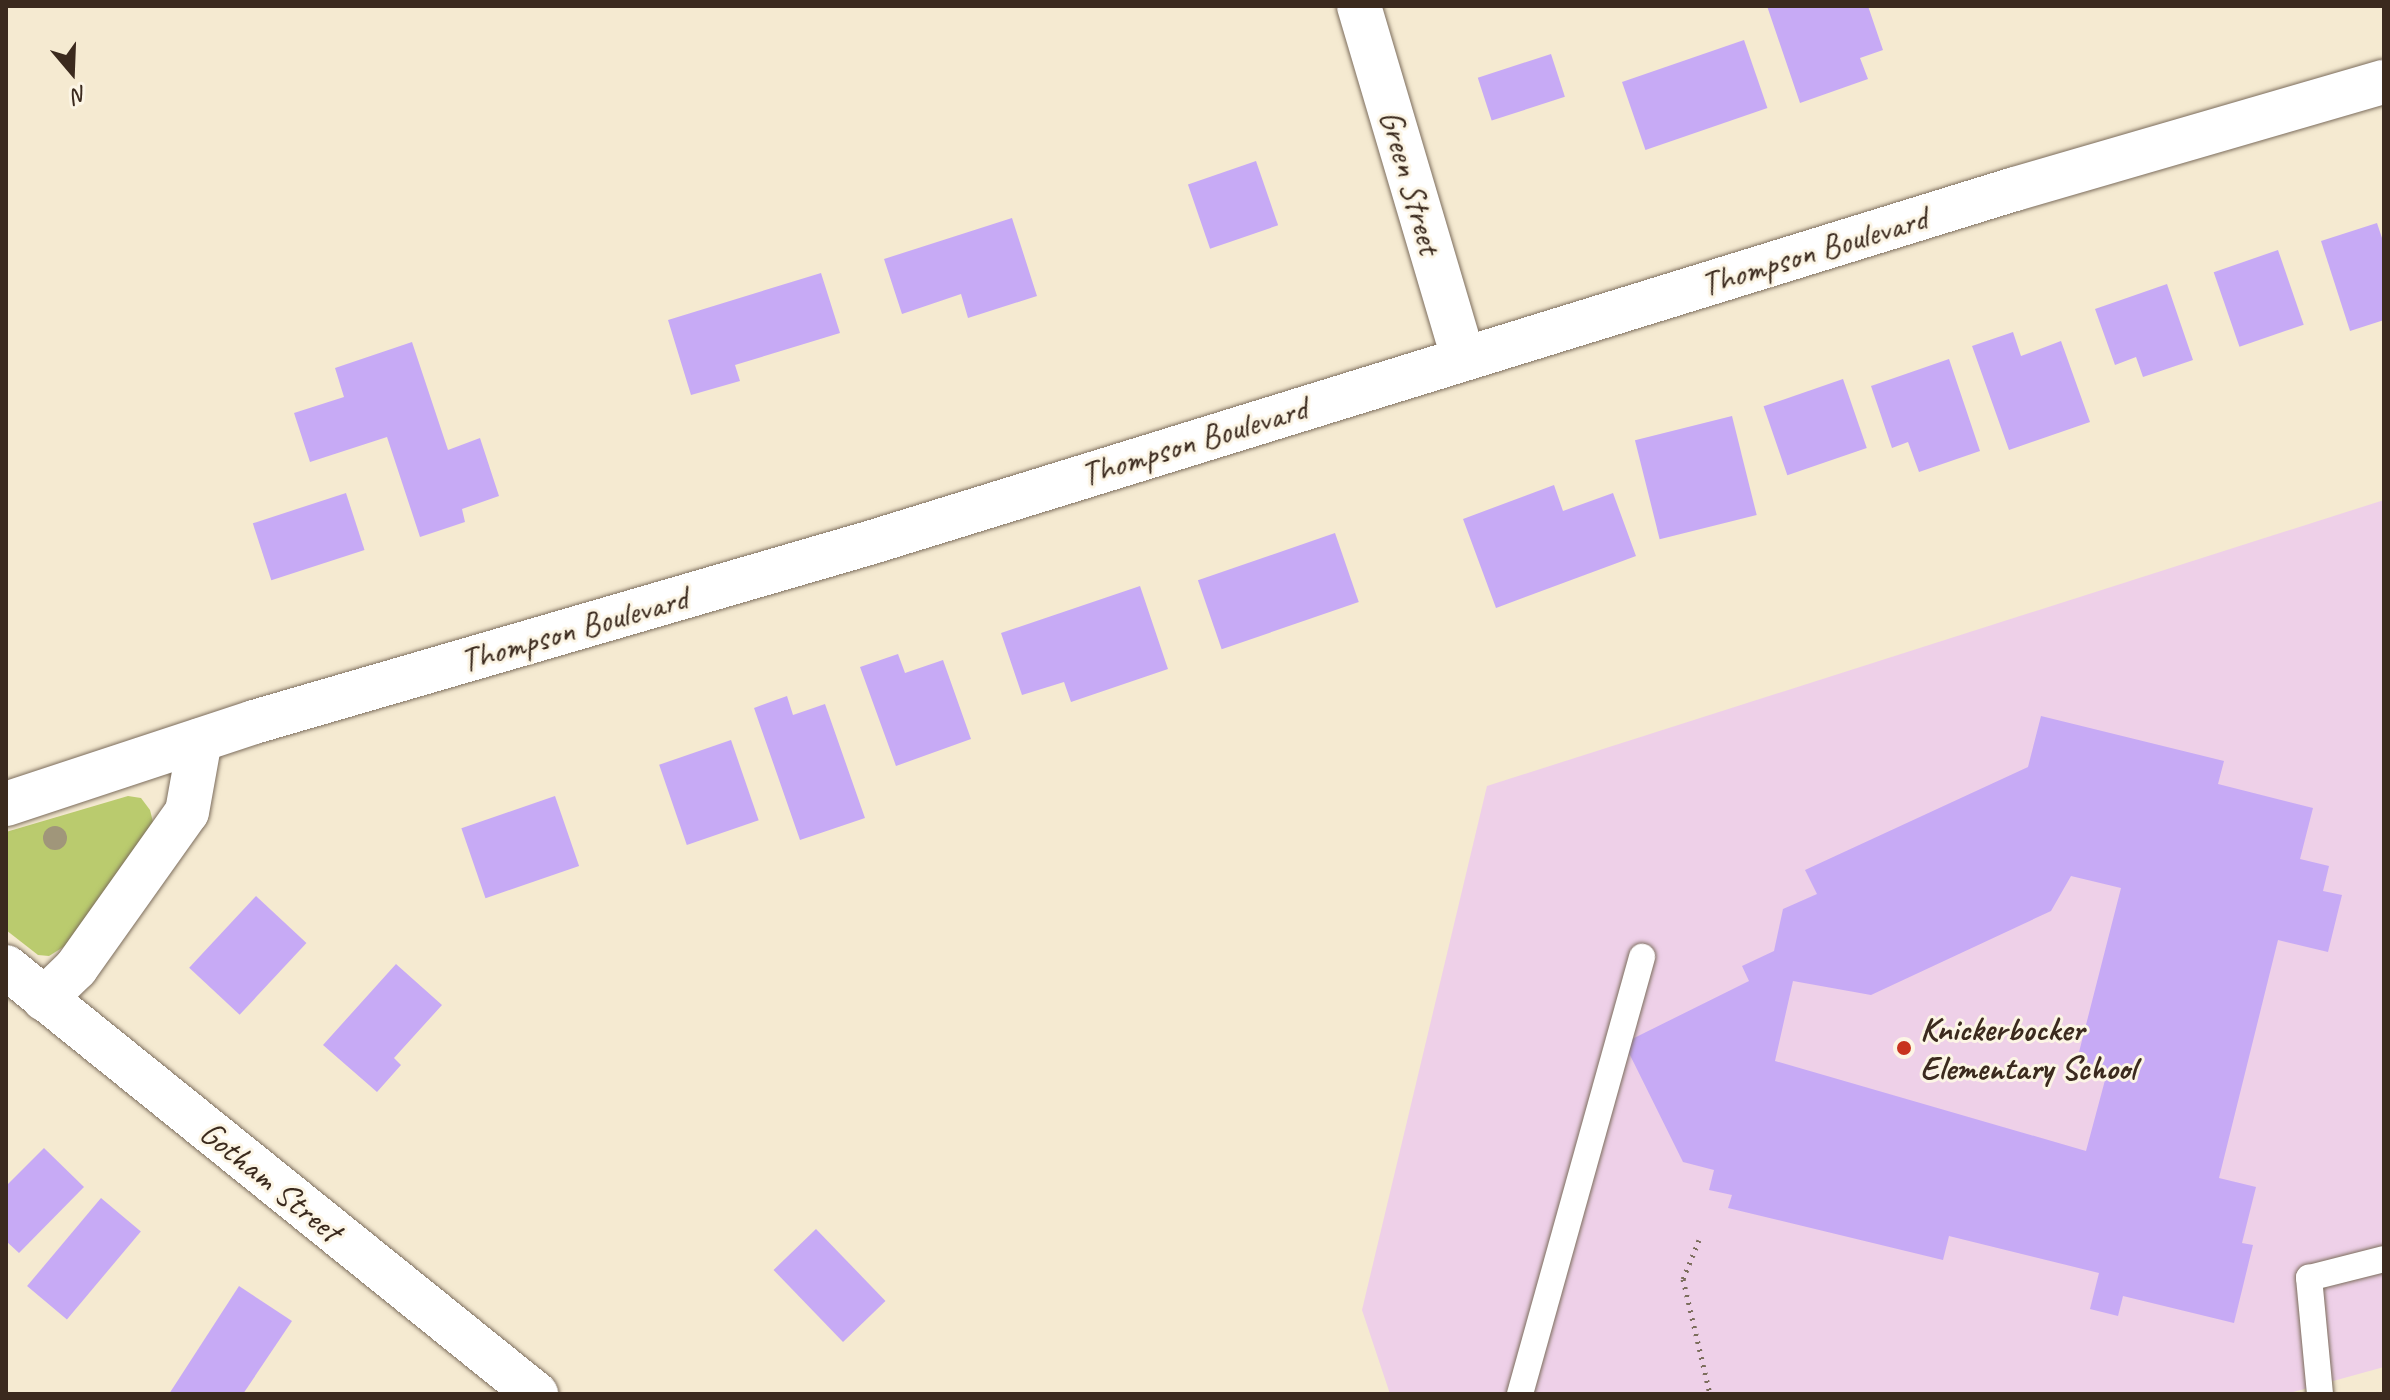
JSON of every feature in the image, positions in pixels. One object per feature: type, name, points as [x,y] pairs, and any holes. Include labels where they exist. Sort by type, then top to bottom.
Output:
[{"type":"street","name":"Green Street","points":[[1359,6],[1463,357]]},
{"type":"street","name":"Thompson Boulevard","points":[[6,804],[200,740],[884,538],[1463,357],[2384,82]]},
{"type":"street","points":[[44,999],[76,968],[187,812],[200,740]]},
{"type":"street","name":"Gotham Street","points":[[6,967],[536,1394]]},
{"type":"lane","points":[[1520,1394],[1642,957]]},
{"type":"lane","points":[[2320,1394],[2309,1278],[2384,1259]]},
{"type":"path","points":[[1699,1240],[1683,1279],[1710,1394]]},
{"type":"shaded area","name":"Knickerbocker Elementary School","points":[[2384,500],[2384,1367],[2286,1394],[1390,1394],[1362,1310],[1487,786]]},
{"type":"green space","points":[[128,796],[141,798],[150,810],[153,822],[146,838],[65,946],[49,956],[38,955],[6,930],[6,832]]},
{"type":"building","points":[[1767,6],[1868,6],[1883,50],[1860,58],[1868,79],[1800,103]]},
{"type":"building","points":[[1744,40],[1767,108],[1645,150],[1622,82]]},
{"type":"building","points":[[1551,54],[1565,97],[1492,121],[1478,78]]},
{"type":"building","points":[[1256,161],[1278,225],[1210,249],[1188,184]]},
{"type":"building","points":[[1012,218],[1037,296],[968,318],[961,294],[902,314],[884,259]]},
{"type":"building","points":[[2377,223],[2384,244],[2384,320],[2350,331],[2321,241]]},
{"type":"building","points":[[2278,250],[2304,325],[2239,347],[2214,272]]},
{"type":"building","points":[[821,273],[840,333],[735,365],[740,381],[691,395],[668,320]]},
{"type":"building","points":[[2167,284],[2193,360],[2143,377],[2136,357],[2115,365],[2095,309]]},
{"type":"building","points":[[2013,332],[2021,356],[2061,341],[2090,422],[2009,450],[1972,346]]},
{"type":"building","points":[[412,342],[448,450],[480,438],[499,496],[462,509],[465,522],[420,537],[387,437],[310,462],[294,413],[344,397],[335,368]]},
{"type":"building","points":[[1949,359],[1980,451],[1919,472],[1908,442],[1892,448],[1871,386]]},
{"type":"building","points":[[1843,379],[1867,448],[1787,475],[1764,406]]},
{"type":"building","points":[[1732,416],[1757,515],[1660,539],[1635,440]]},
{"type":"building","points":[[1554,485],[1563,511],[1613,493],[1636,556],[1496,608],[1463,519]]},
{"type":"building","points":[[346,493],[365,550],[271,580],[253,523]]},
{"type":"building","points":[[1335,533],[1359,602],[1222,649],[1198,580]]},
{"type":"building","points":[[1140,586],[1168,669],[1071,702],[1064,682],[1022,695],[1001,633]]},
{"type":"building","points":[[898,654],[905,673],[943,660],[971,739],[896,766],[860,667]]},
{"type":"building","points":[[787,696],[793,715],[825,704],[865,818],[800,840],[754,708]]},
{"type":"building","points":[[2041,716],[2224,761],[2218,784],[2313,808],[2300,859],[2329,866],[2323,891],[2342,895],[2328,952],[2278,940],[2219,1178],[2256,1187],[2242,1243],[2253,1245],[2234,1323],[2123,1296],[2118,1316],[2090,1309],[2099,1273],[1949,1236],[1943,1260],[1728,1208],[1732,1195],[1709,1190],[1714,1170],[1683,1162],[1624,1043],[1749,981],[1742,966],[1774,951],[1783,909],[1817,894],[1805,870],[2028,767]],"holes":[[[2071,876],[2121,888],[2077,1060],[2108,1069],[2086,1151],[1775,1061],[1793,981],[1871,995],[2051,911]]]},
{"type":"building","points":[[731,740],[759,820],[687,845],[659,765]]},
{"type":"building","points":[[555,796],[579,866],[485,898],[461,828]]},
{"type":"building","points":[[256,896],[306,943],[240,1015],[189,968]]},
{"type":"building","points":[[396,964],[442,1005],[394,1058],[401,1065],[377,1092],[323,1045]]},
{"type":"building","points":[[44,1148],[84,1187],[19,1253],[6,1241],[6,1186]]},
{"type":"building","points":[[101,1198],[141,1231],[67,1320],[27,1286]]},
{"type":"building","points":[[816,1229],[885,1301],[843,1342],[774,1270]]},
{"type":"building","points":[[239,1286],[292,1321],[243,1394],[169,1394]]},
{"type":"place","name":"Knickerbocker Elementary School","points":[[1904,1048]]}]
